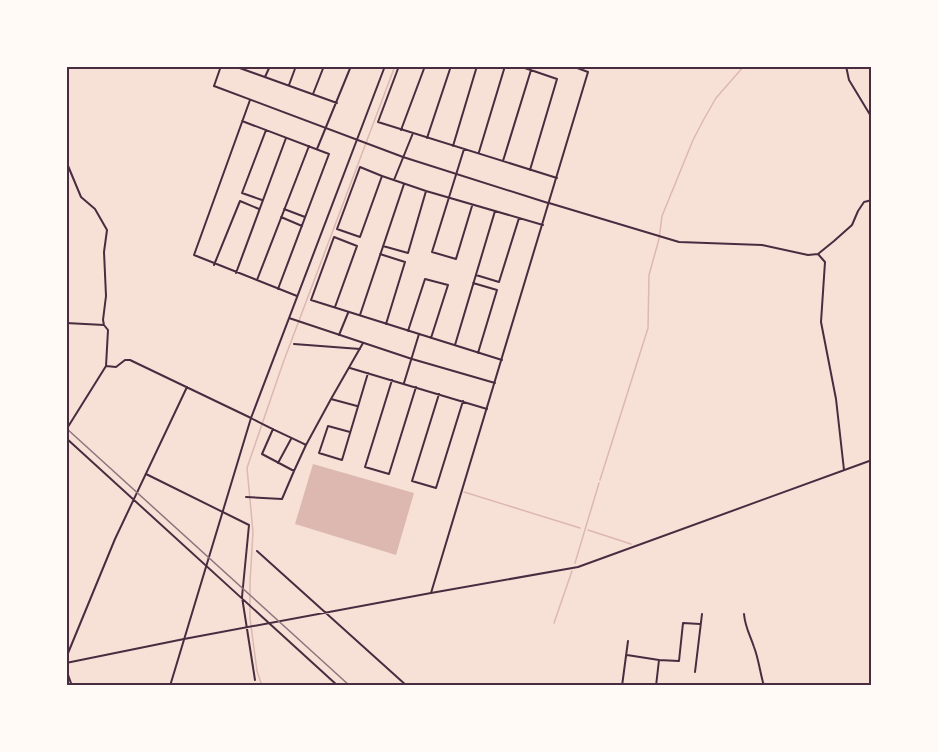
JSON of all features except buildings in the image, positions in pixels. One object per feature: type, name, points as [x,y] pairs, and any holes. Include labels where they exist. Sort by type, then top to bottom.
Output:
[{"type":"street","points":[[221,66],[214,86],[362,143],[456,175],[679,242],[762,245],[808,255],[818,254],[852,225],[864,202],[872,200]]},
{"type":"street","points":[[234,66],[337,103]]},
{"type":"street","points":[[246,70],[248,66]]},
{"type":"street","points":[[265,77],[270,66]]},
{"type":"street","points":[[289,86],[296,66]]},
{"type":"street","points":[[313,94],[324,66]]},
{"type":"street","points":[[317,149],[351,66]]},
{"type":"street","points":[[170,686],[251,418],[385,66]]},
{"type":"street","points":[[399,66],[378,122],[557,178]]},
{"type":"street","points":[[402,130],[425,66]]},
{"type":"street","points":[[428,138],[451,66]]},
{"type":"street","points":[[453,146],[477,66]]},
{"type":"street","points":[[478,154],[505,66]]},
{"type":"street","points":[[519,66],[556,78],[530,170]]},
{"type":"street","points":[[431,593],[588,72],[572,66]]},
{"type":"street","points":[[846,66],[849,80],[872,118]]},
{"type":"street","points":[[503,161],[531,70]]},
{"type":"street","points":[[250,99],[194,255],[214,265],[297,296]]},
{"type":"street","points":[[242,121],[329,154],[279,289]]},
{"type":"street","points":[[262,201],[242,193],[266,130]]},
{"type":"street","points":[[394,180],[413,133]]},
{"type":"street","points":[[236,273],[286,137]]},
{"type":"street","points":[[257,280],[309,146]]},
{"type":"street","points":[[464,149],[432,252],[456,259],[472,205]]},
{"type":"street","points":[[66,161],[81,197],[95,209],[107,230],[104,252],[106,296],[104,325],[108,330],[106,366],[66,430]]},
{"type":"street","points":[[382,176],[360,237],[337,229],[360,167],[426,191],[543,225]]},
{"type":"street","points":[[360,316],[404,184]]},
{"type":"street","points":[[383,246],[408,253],[426,191]]},
{"type":"street","points":[[214,265],[240,201],[259,208]]},
{"type":"street","points":[[284,210],[305,217]]},
{"type":"street","points":[[455,345],[495,212]]},
{"type":"street","points":[[281,217],[302,226]]},
{"type":"street","points":[[476,275],[500,282],[519,218]]},
{"type":"street","points":[[335,308],[357,246],[334,237],[311,300],[348,313],[502,360]]},
{"type":"street","points":[[818,254],[825,262],[821,322],[837,399],[844,470]]},
{"type":"street","points":[[380,255],[405,262],[386,324]]},
{"type":"street","points":[[408,331],[424,279],[448,285],[431,338]]},
{"type":"street","points":[[473,283],[497,290],[478,353]]},
{"type":"street","points":[[339,335],[348,313]]},
{"type":"street","points":[[288,318],[412,359],[495,383]]},
{"type":"street","points":[[66,323],[104,325]]},
{"type":"street","points":[[404,384],[419,334]]},
{"type":"street","points":[[246,497],[282,499],[306,445],[363,343]]},
{"type":"street","points":[[294,344],[360,349]]},
{"type":"street","points":[[106,366],[116,368],[126,360],[130,360],[306,445]]},
{"type":"street","points":[[350,368],[487,409]]},
{"type":"street","points":[[350,432],[328,426],[318,453],[342,460],[368,373]]},
{"type":"street","points":[[392,380],[365,467],[389,474],[416,387]]},
{"type":"street","points":[[66,658],[134,499],[187,387]]},
{"type":"street","points":[[439,394],[412,481],[436,488],[463,401]]},
{"type":"street","points":[[331,399],[358,407]]},
{"type":"street","points":[[273,429],[262,454],[294,471]]},
{"type":"street","points":[[66,438],[338,686]]},
{"type":"street","points":[[278,463],[291,438]]},
{"type":"street","points":[[66,663],[184,639],[578,567],[872,460]]},
{"type":"street","points":[[146,474],[249,525],[243,598],[255,680]]},
{"type":"street","points":[[257,551],[408,686]]},
{"type":"street","points":[[695,672],[702,614]]},
{"type":"street","points":[[744,615],[745,626],[755,649],[764,686]]},
{"type":"street","points":[[627,655],[679,661],[683,623],[700,624]]},
{"type":"street","points":[[621,686],[628,641]]},
{"type":"street","points":[[656,686],[658,660]]},
{"type":"street","points":[[66,669],[72,686]]},
{"type":"shaded area","points":[[313,464],[414,493],[396,555],[295,524]]},
{"type":"waterway","points":[[262,686],[257,671],[250,618],[253,532],[247,468],[283,363],[395,66]]},
{"type":"waterway","points":[[600,480],[648,328],[649,275],[659,239],[662,216],[704,119],[716,98],[744,66]]},
{"type":"waterway","points":[[575,563],[599,483]]},
{"type":"waterway","points":[[464,492],[580,528]]},
{"type":"waterway","points":[[588,530],[631,544]]},
{"type":"waterway","points":[[554,623],[572,571]]},
{"type":"railway","points":[[66,428],[350,686]]}]
